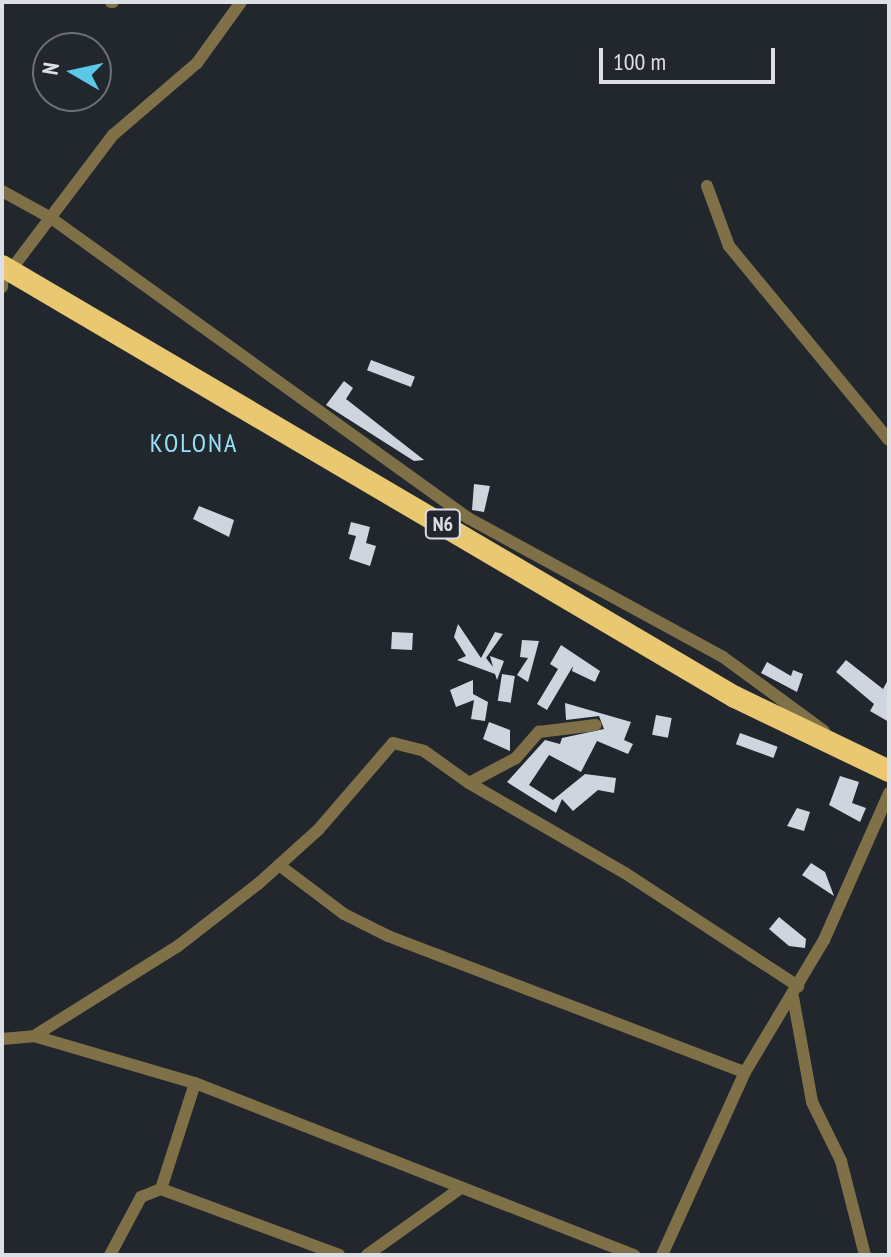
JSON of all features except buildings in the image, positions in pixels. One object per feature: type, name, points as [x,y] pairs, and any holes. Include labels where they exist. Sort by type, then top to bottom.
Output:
[{"type":"highway","name":"N6","points":[[4,273],[735,697],[879,767]]},
{"type":"street","points":[[4,273],[51,218],[113,135],[197,63],[241,2]]},
{"type":"street","points":[[707,186],[729,246],[889,440]]},
{"type":"street","points":[[2,191],[51,218],[468,518],[723,657],[879,767]]},
{"type":"street","points":[[469,783],[516,758],[539,732],[596,725]]},
{"type":"street","points":[[34,1036],[178,946],[279,865],[393,743],[424,751],[469,783],[625,873],[796,992],[812,1102],[841,1161],[865,1255]]},
{"type":"street","points":[[662,1255],[745,1072],[796,992],[889,793]]},
{"type":"street","points":[[279,865],[344,914],[388,936],[745,1072]]},
{"type":"street","points":[[2,1039],[34,1036],[195,1083],[635,1255]]},
{"type":"street","points":[[161,1189],[195,1083]]},
{"type":"street","points":[[367,1255],[461,1188]]},
{"type":"street","points":[[110,1255],[141,1197],[161,1189],[339,1255]]},
{"type":"district","name":"KOLONA","points":[[194,443]]}]
